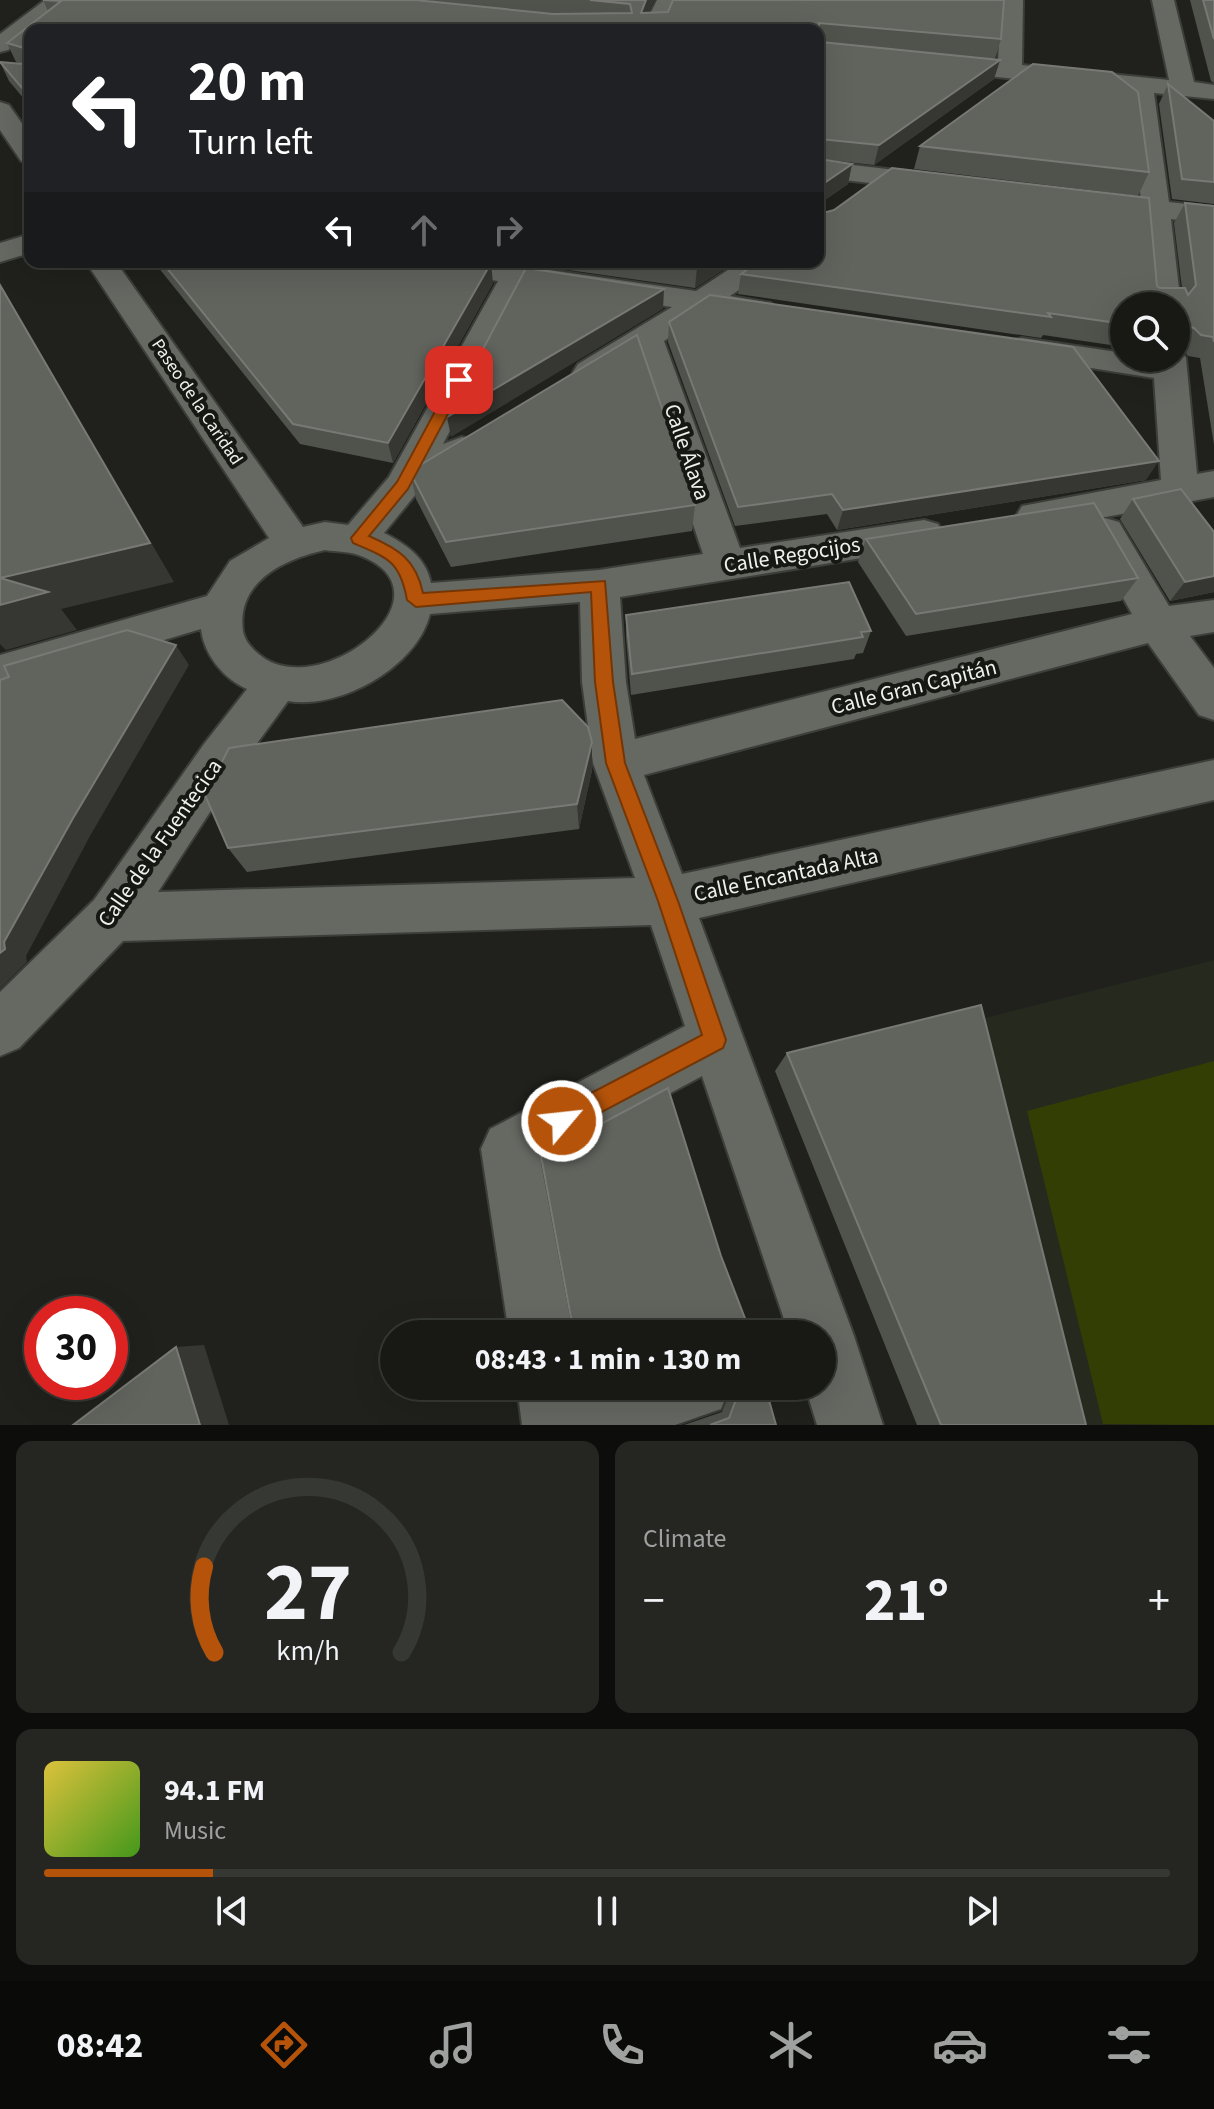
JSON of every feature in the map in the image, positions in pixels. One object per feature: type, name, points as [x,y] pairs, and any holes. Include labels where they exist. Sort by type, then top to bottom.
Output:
[{"type":"street","points":[[28,24],[59,0]]},
{"type":"street","points":[[656,24],[668,0]]},
{"type":"street","points":[[1012,0],[1018,72]]},
{"type":"street","points":[[1163,0],[1183,89]]},
{"type":"street","points":[[0,45],[24,27]]},
{"type":"street","points":[[824,52],[1214,92]]},
{"type":"street","points":[[990,99],[1018,72]]},
{"type":"street","points":[[1140,85],[1164,292]]},
{"type":"street","points":[[0,110],[24,146]]},
{"type":"street","points":[[857,195],[919,151]]},
{"type":"street","points":[[824,170],[959,186]]},
{"type":"street","points":[[1065,198],[1214,216]]},
{"type":"street","points":[[0,253],[24,245]]},
{"type":"street","name":"Paseo de la Caridad","points":[[105,268],[293,543]]},
{"type":"street","points":[[359,538],[403,485],[519,268],[701,302],[795,315]]},
{"type":"street","points":[[565,387],[647,338],[751,268]]},
{"type":"street","name":"Calle Álava","points":[[647,338],[727,565]]},
{"type":"street","points":[[998,345],[1110,357]]},
{"type":"street","points":[[1000,522],[1197,487],[1172,372]]},
{"type":"street","points":[[403,485],[484,436]]},
{"type":"street","points":[[1091,508],[1158,624],[1214,702]]},
{"type":"street","name":"Calle Regocijos","points":[[416,600],[599,585],[954,529]]},
{"type":"street","points":[[325,536],[359,538],[393,553],[411,576],[416,600],[405,633],[384,656],[353,675],[300,686],[277,683],[244,668],[231,656],[221,625],[223,607],[236,582],[251,566],[293,543],[325,536]]},
{"type":"street","points":[[599,585],[604,682],[616,763],[668,901],[815,1320]]},
{"type":"street","points":[[0,672],[223,607]]},
{"type":"street","name":"Calle Gran Capitán","points":[[616,763],[1158,624],[1214,616]]},
{"type":"street","name":"Calle de la Fuentecica","points":[[0,1029],[112,917],[220,758],[277,683]]},
{"type":"street","name":"Calle Encantada Alta","points":[[112,917],[668,901],[1214,780]]},
{"type":"street","points":[[539,1320],[510,1149],[715,1040]]},
{"type":"street","points":[[836,1382],[850,1425]]},
{"type":"street","points":[[552,1400],[558,1425],[648,1400]]},
{"type":"shaded area","points":[[1214,960],[1214,1425],[917,1425],[775,1071]]},
{"type":"green space","points":[[1214,1061],[1214,1425],[1103,1424],[1027,1111]]},
{"type":"building","points":[[43,0],[416,0],[553,14],[632,13],[630,4],[590,0],[646,0],[641,13],[668,12],[673,0],[1004,0],[1001,39],[819,23],[31,24],[61,1]]},
{"type":"building","points":[[1203,0],[1214,0],[1214,39]]},
{"type":"building","points":[[24,30],[24,48],[7,43]]},
{"type":"building","points":[[824,42],[1000,60],[879,145],[824,139]]},
{"type":"building","points":[[24,48],[24,89],[0,62],[23,64]]},
{"type":"building","points":[[1033,64],[1112,72],[1138,92],[1149,172],[920,146]]},
{"type":"building","points":[[1168,84],[1214,121],[1214,182],[1182,179]]},
{"type":"building","points":[[824,160],[852,164],[824,183]]},
{"type":"building","points":[[892,168],[1149,198],[1157,286],[1185,288],[1187,292],[1110,292],[1110,322],[1048,313],[1051,317],[741,274],[750,268],[824,268],[824,213],[834,210]]},
{"type":"building","points":[[1185,203],[1214,206],[1214,342],[1213,337],[1201,335],[1190,327],[1190,292],[1196,285]]},
{"type":"building","points":[[167,268],[488,268],[388,443],[293,424]]},
{"type":"building","points":[[526,268],[664,289],[447,417]]},
{"type":"building","points":[[0,285],[150,543],[0,578]]},
{"type":"building","points":[[710,295],[1073,347],[1159,461],[843,510],[832,494],[738,507],[669,322]]},
{"type":"building","points":[[637,335],[695,505],[446,542],[410,472]]},
{"type":"building","points":[[1181,489],[1214,532],[1214,576],[1185,582],[1133,499]]},
{"type":"building","points":[[1094,503],[1138,578],[916,614],[866,539]]},
{"type":"building","points":[[0,578],[48,592],[0,605]]},
{"type":"building","points":[[849,582],[871,631],[861,632],[863,637],[632,674],[626,615]]},
{"type":"building","points":[[127,630],[176,645],[72,820],[4,942],[5,949],[0,953],[0,680],[9,677],[4,666]]},
{"type":"building","points":[[562,700],[588,727],[592,742],[577,804],[228,848],[205,795],[229,748]]},
{"type":"building","points":[[981,1005],[1086,1425],[941,1425],[787,1053]]},
{"type":"building","points":[[668,1088],[721,1256],[746,1320],[571,1320],[541,1156]]},
{"type":"building","points":[[176,1347],[200,1425],[73,1425],[106,1400],[128,1400],[128,1383]]},
{"type":"building","points":[[736,1400],[769,1400],[776,1425],[710,1425],[729,1418]]},
{"type":"route","points":[[459,380],[403,485],[359,538],[393,553],[402,562],[411,576],[416,600],[599,585],[604,682],[616,763],[668,901],[715,1040],[562,1121]]}]
